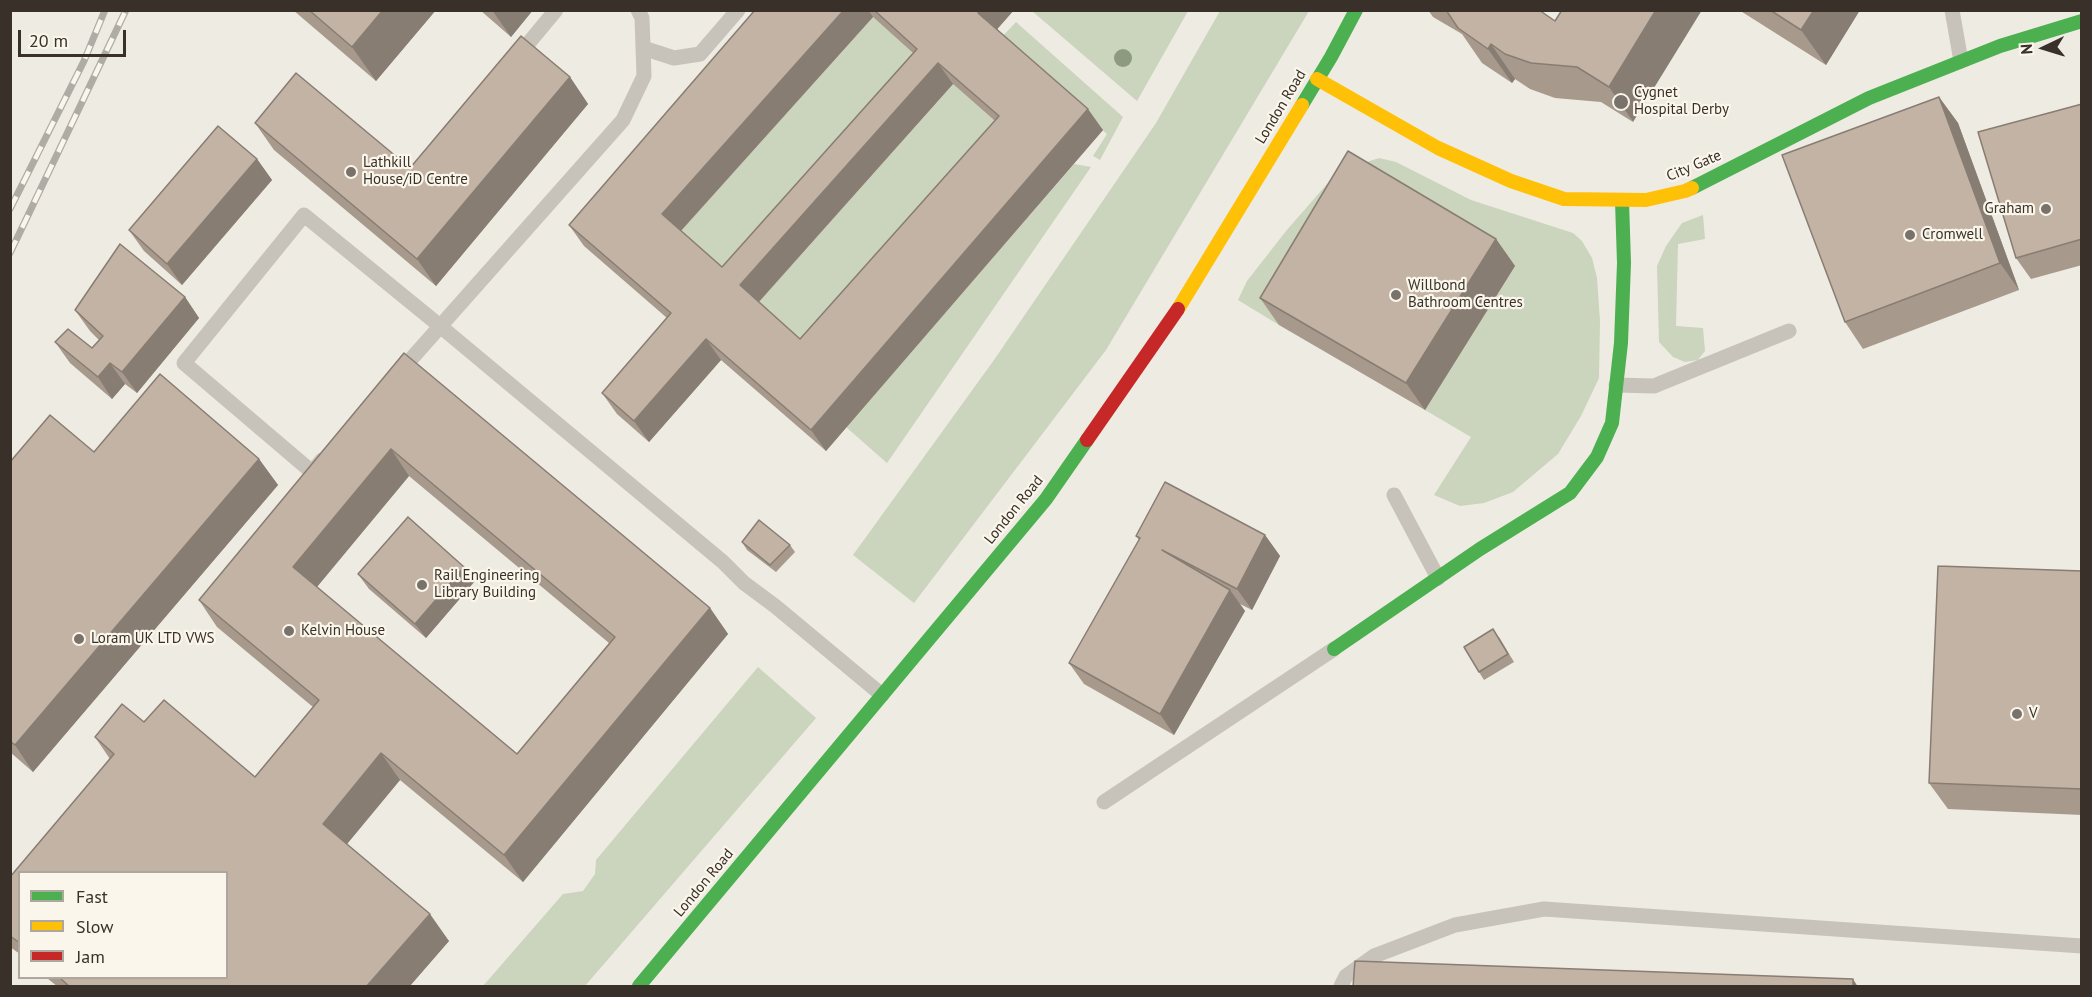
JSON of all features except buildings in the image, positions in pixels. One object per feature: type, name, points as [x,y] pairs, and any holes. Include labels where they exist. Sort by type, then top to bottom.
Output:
[{"type":"street","name":"London Road","points":[[639,987],[1046,499],[1179,307],[1317,79],[1356,10]]},
{"type":"street","name":"City Gate","points":[[1317,79],[1438,148],[1511,181],[1564,199],[1646,200],[1685,191],[1869,98],[2000,46],[2082,21]]},
{"type":"street","points":[[1334,649],[1438,578],[1570,493],[1597,457],[1612,423],[1621,343],[1624,263],[1622,201]]},
{"type":"lane","points":[[513,62],[556,10]]},
{"type":"lane","points":[[387,386],[623,120],[644,76],[642,18],[638,10]]},
{"type":"lane","points":[[644,48],[674,57],[700,54],[738,10]]},
{"type":"lane","points":[[1952,10],[1961,61]]},
{"type":"lane","points":[[334,446],[312,472],[184,363],[304,215],[723,562],[744,583],[882,695]]},
{"type":"lane","points":[[1616,385],[1654,386],[1789,331]]},
{"type":"lane","points":[[1394,495],[1438,578]]},
{"type":"lane","points":[[1104,802],[1334,649]]},
{"type":"lane","points":[[1341,987],[1346,976],[1374,956],[1455,925],[1544,909],[2082,946]]},
{"type":"green space","points":[[1032,11],[1188,11],[1137,101]]},
{"type":"green space","points":[[1220,11],[1309,11],[1106,350],[914,603],[853,555],[994,360],[1156,123]]},
{"type":"green space","points":[[873,17],[932,70],[737,288],[677,235]]},
{"type":"green space","points":[[1016,22],[1123,117],[1100,160],[1093,156],[1107,134],[999,40]]},
{"type":"green space","points":[[953,84],[1013,137],[815,360],[755,306]]},
{"type":"green space","points":[[1379,158],[1396,162],[1471,200],[1573,233],[1582,241],[1592,258],[1597,278],[1600,321],[1599,378],[1581,416],[1558,454],[1513,492],[1484,503],[1460,506],[1434,495],[1471,437],[1425,410],[1515,266],[1279,325],[1238,300],[1247,281],[1327,184],[1349,168]]},
{"type":"green space","points":[[1074,164],[1091,167],[887,463],[846,427]]},
{"type":"green space","points":[[1703,215],[1705,239],[1678,244],[1676,326],[1703,328],[1705,351],[1698,360],[1685,362],[1673,357],[1659,342],[1657,266],[1666,246],[1682,223]]},
{"type":"green space","points":[[758,667],[816,718],[585,986],[483,986],[563,894],[583,891],[595,874],[596,860]]},
{"type":"railway","points":[[10,209],[84,61],[105,10]]},
{"type":"railway","points":[[10,253],[126,10]]},
{"type":"traffic: fast","points":[[1302,105],[1356,10]]},
{"type":"traffic: fast","points":[[1692,188],[1869,98],[2000,46],[2082,21]]},
{"type":"traffic: fast","points":[[1334,649],[1480,549],[1570,493],[1597,457],[1612,423],[1621,343],[1624,263],[1622,201]]},
{"type":"traffic: fast","points":[[639,986],[1046,499],[1087,440]]},
{"type":"traffic: slow","points":[[1317,79],[1438,148],[1511,181],[1564,199],[1646,200],[1692,188]]},
{"type":"traffic: slow","points":[[1178,309],[1302,105]]},
{"type":"traffic: jam","points":[[1087,440],[1178,309]]},
{"type":"place","name":"Cygnet Hospital Derby","points":[[1621,102]]},
{"type":"place","name":"Lathkill House/iD Centre","points":[[351,172]]},
{"type":"place","name":"Graham","points":[[2046,209]]},
{"type":"place","name":"Cromwell","points":[[1910,235]]},
{"type":"place","name":"Willbond Bathroom Centres","points":[[1396,295]]},
{"type":"place","name":"Rail Engineering Library Building","points":[[422,585]]},
{"type":"place","name":"Kelvin House","points":[[289,631]]},
{"type":"place","name":"Loram UK LTD VWS","points":[[79,639]]},
{"type":"place","name":"V","points":[[2017,714]]}]
